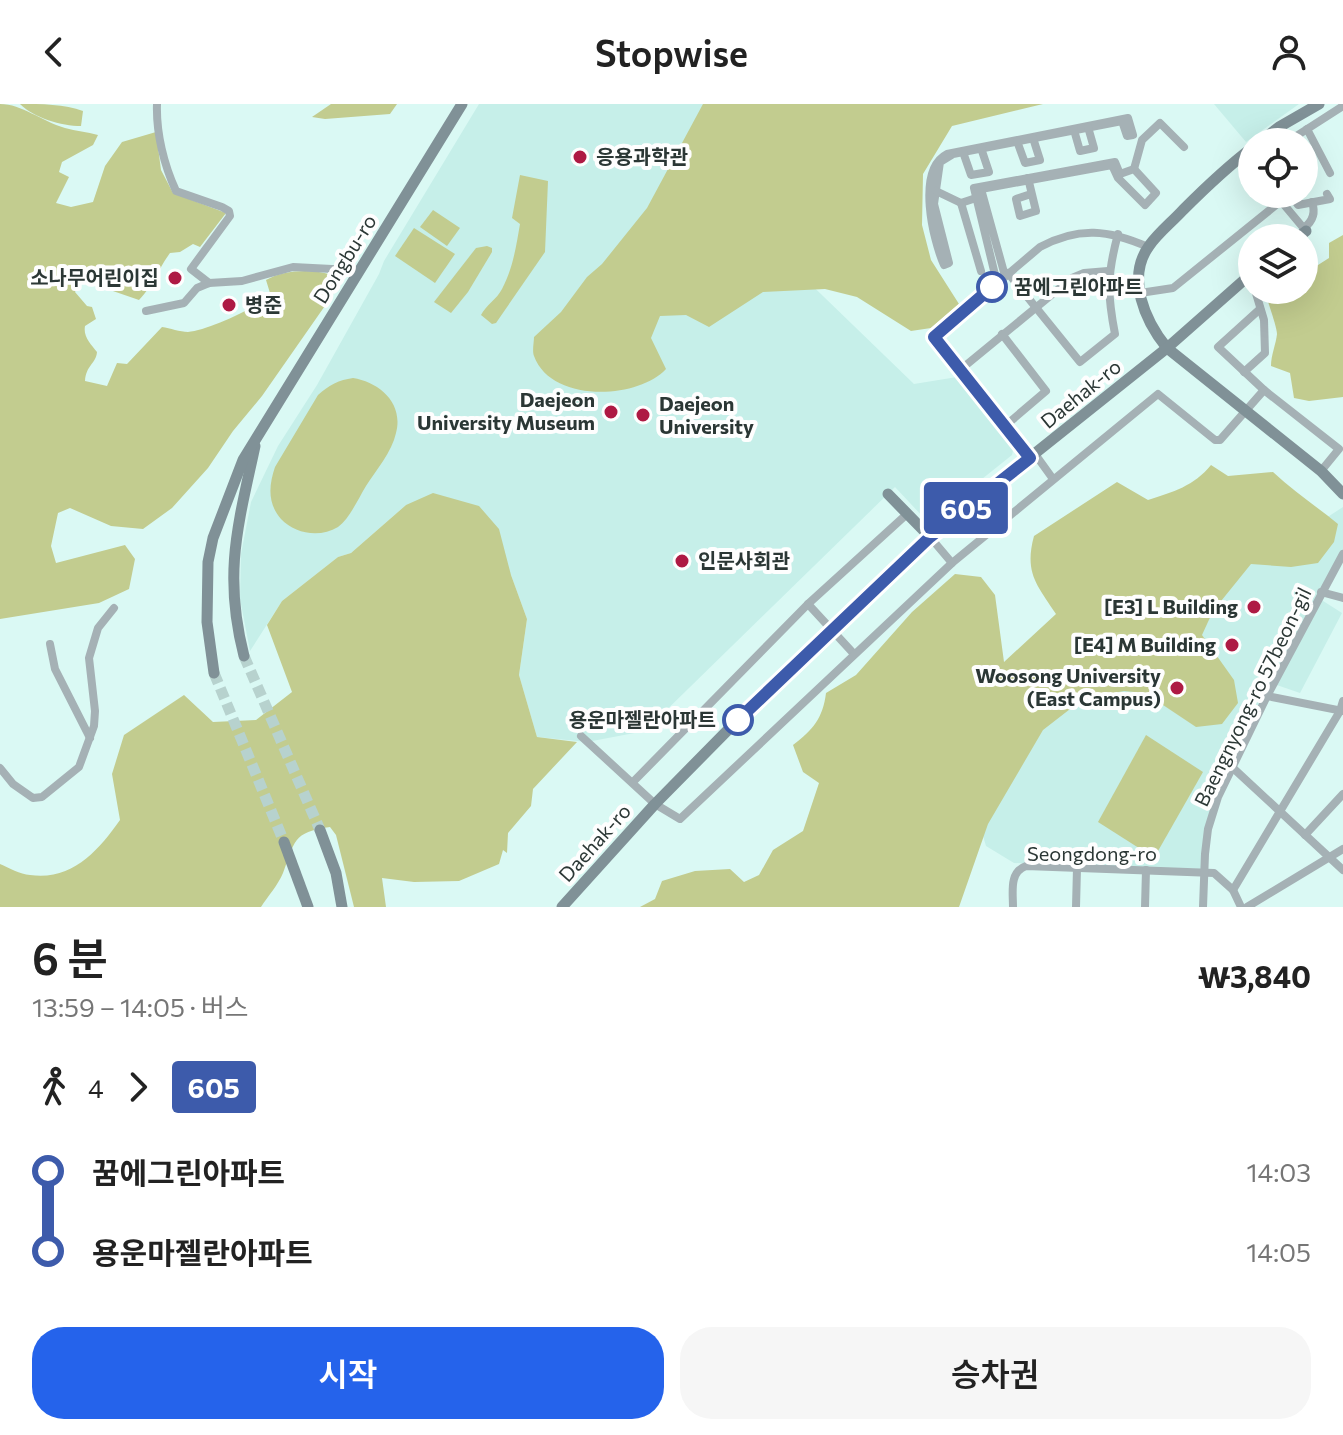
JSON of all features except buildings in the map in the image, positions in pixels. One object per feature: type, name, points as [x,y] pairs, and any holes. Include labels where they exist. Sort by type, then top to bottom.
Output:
[{"type":"main road","name":"Dongbu-ro","points":[[258,434],[462,104]]},
{"type":"main road","points":[[1278,128],[1319,104]]},
{"type":"main road","points":[[1238,163],[1206,186],[1148,247],[1141,265],[1143,311],[1167,348],[1321,471],[1343,494]]},
{"type":"main road","name":"Daehak-ro","points":[[562,907],[655,804],[784,673],[930,537],[1167,348],[1238,287]]},
{"type":"main road","points":[[244,656],[233,600],[233,552],[239,509],[258,434]]},
{"type":"main road","points":[[214,673],[207,622],[208,562],[229,492],[258,434]]},
{"type":"main road","points":[[888,494],[930,537]]},
{"type":"main road","points":[[320,830],[336,873],[342,907]]},
{"type":"main road","points":[[284,842],[308,907]]},
{"type":"street","points":[[157,104],[167,171],[176,191],[229,211],[230,216],[191,269],[209,283]]},
{"type":"street","points":[[1309,128],[1343,106]]},
{"type":"street","points":[[1128,118],[1133,135],[1127,136],[1122,121],[1074,130],[953,154],[940,162],[934,204],[949,263],[944,265],[929,213],[935,165],[939,158],[947,154],[1128,118]]},
{"type":"street","points":[[1134,169],[1142,140],[1160,123],[1184,147]]},
{"type":"street","points":[[1074,130],[1080,151],[1094,148],[1088,127]]},
{"type":"street","points":[[1017,141],[1025,163],[1040,160],[1033,138]]},
{"type":"street","points":[[963,152],[971,175],[989,172],[981,148]]},
{"type":"street","points":[[1318,150],[1330,173]]},
{"type":"street","points":[[1118,234],[1108,271],[1109,304],[1115,334],[1080,362],[1035,306],[1003,277],[978,197],[981,189],[1115,162],[1120,174],[1134,169]]},
{"type":"street","points":[[1028,179],[1112,165],[1118,178],[1145,205],[1156,193],[1134,169]]},
{"type":"street","points":[[1028,179],[1031,194]]},
{"type":"street","points":[[936,191],[961,203],[978,197]]},
{"type":"street","points":[[1318,201],[1330,199],[1327,194]]},
{"type":"street","points":[[961,203],[981,271]]},
{"type":"street","points":[[1140,293],[1173,288],[1266,208]]},
{"type":"street","points":[[1053,479],[1005,426],[934,337],[1003,277],[1056,238],[1073,232],[1118,234],[1148,247]]},
{"type":"street","points":[[146,311],[184,303],[197,288],[209,283],[242,281],[293,267],[357,273]]},
{"type":"street","points":[[960,370],[1072,278],[1084,273],[1108,271]]},
{"type":"street","points":[[1244,372],[1265,353],[1264,320],[1259,304]]},
{"type":"street","points":[[1260,309],[1218,347],[1264,390],[1339,449],[1321,471]]},
{"type":"street","points":[[1002,334],[1046,391],[1005,426]]},
{"type":"street","points":[[655,804],[680,819],[688,813],[952,563],[1158,394],[1215,440],[1220,440],[1264,390]]},
{"type":"street","name":"Daehak-ro","points":[[633,782],[808,604],[907,514]]},
{"type":"street","points":[[930,537],[952,563]]},
{"type":"street","name":"Baengnyong-ro 57beon-gil","points":[[1203,907],[1208,829],[1218,797],[1267,696],[1343,554]]},
{"type":"street","points":[[1321,592],[1343,598]]},
{"type":"street","points":[[808,604],[854,654]]},
{"type":"street","points":[[0,768],[33,798],[42,797],[79,767],[90,739],[95,711],[89,658],[98,628],[114,608]]},
{"type":"street","points":[[50,644],[55,669],[90,739]]},
{"type":"street","points":[[1267,696],[1341,711]]},
{"type":"street","points":[[1233,890],[1341,711],[1343,701]]},
{"type":"street","name":"Daehak-ro","points":[[581,736],[655,804]]},
{"type":"street","points":[[1233,768],[1343,870]]},
{"type":"street","points":[[1305,835],[1343,794]]},
{"type":"street","points":[[1247,907],[1343,849]]},
{"type":"street","name":"Seongdong-ro","points":[[1013,907],[1014,875],[1026,866],[1204,872]]},
{"type":"street","points":[[1076,907],[1077,868]]},
{"type":"street","points":[[1145,907],[1146,870]]},
{"type":"street","points":[[1204,872],[1214,873],[1233,890],[1241,907]]},
{"type":"shaded area","name":"Daejeon University","points":[[479,104],[730,104],[733,209],[914,384],[957,377],[1014,446],[1012,455],[932,519],[924,518],[895,487],[645,731],[587,742],[537,737],[519,675],[527,619],[511,575],[406,505],[351,553],[338,557],[282,601],[250,651],[240,599],[241,554],[251,502],[278,446],[317,385],[384,261]]},
{"type":"shaded area","points":[[1214,104],[1299,104],[1266,128],[1238,128],[1238,132]]},
{"type":"shaded area","name":"Woosong University (East Campus)","points":[[1343,507],[1343,560],[1320,599],[1342,613],[1300,693],[1271,683],[1229,765],[1201,869],[1014,863],[986,846],[980,826],[1036,731],[1247,555]]},
{"type":"green space","points":[[0,104],[16,107],[65,128],[98,135],[93,145],[62,162],[59,172],[69,177],[56,203],[71,207],[93,202],[105,166],[122,142],[156,132],[161,170],[173,193],[226,213],[200,247],[193,244],[180,252],[170,253],[139,300],[81,280],[75,292],[87,306],[92,307],[96,319],[85,326],[86,337],[97,352],[85,381],[107,386],[117,363],[127,364],[162,327],[185,332],[197,330],[244,311],[270,293],[266,280],[275,276],[315,272],[343,280],[208,468],[172,508],[143,529],[111,526],[70,508],[58,513],[51,546],[56,563],[125,545],[135,559],[129,589],[99,603],[0,619]]},
{"type":"green space","points":[[20,104],[44,104],[83,111],[81,126],[48,120]]},
{"type":"green space","points":[[331,104],[397,104],[390,114],[325,119],[312,117]]},
{"type":"green space","points":[[703,104],[1043,104],[952,126],[923,174],[922,225],[931,260],[959,304],[931,328],[911,331],[857,297],[825,289],[763,292],[709,327],[686,315],[660,316],[651,338],[666,369],[636,387],[596,392],[558,382],[543,371],[534,356],[534,337],[561,312],[647,208]]},
{"type":"green space","points":[[520,175],[548,181],[545,252],[496,323],[492,324],[481,315],[500,293],[511,265],[520,224],[512,218]]},
{"type":"green space","points":[[433,210],[460,228],[447,246],[420,227]]},
{"type":"green space","points":[[414,228],[455,254],[435,283],[395,256]]},
{"type":"green space","points":[[1343,235],[1343,397],[1309,401],[1294,398],[1290,373],[1271,366],[1277,334],[1269,304],[1318,304],[1318,265],[1329,258],[1329,243]]},
{"type":"green space","points":[[476,248],[492,248],[492,252],[451,313],[434,302]]},
{"type":"green space","points":[[353,378],[380,389],[393,403],[398,422],[394,440],[350,514],[338,527],[316,533],[300,531],[281,519],[273,507],[271,487],[275,467],[318,395],[334,384]]},
{"type":"green space","points":[[1211,465],[1228,476],[1273,472],[1338,524],[1334,542],[1318,563],[1291,567],[1251,564],[1213,611],[1202,635],[1234,680],[1238,703],[1222,724],[1196,727],[1145,693],[1124,691],[1083,699],[1043,730],[988,824],[959,907],[640,907],[655,899],[662,881],[695,871],[730,869],[744,882],[759,875],[773,850],[803,831],[819,783],[803,772],[793,745],[816,723],[826,693],[856,675],[912,612],[955,574],[981,577],[995,595],[1004,662],[1056,614],[1034,578],[1031,549],[1034,536],[1117,482],[1148,500],[1190,483]]},
{"type":"green space","points":[[433,493],[479,506],[499,529],[527,619],[519,675],[537,737],[577,742],[533,789],[531,806],[508,833],[507,853],[503,850],[499,864],[459,881],[414,882],[382,878],[386,907],[354,907],[336,835],[330,827],[308,832],[297,840],[281,877],[261,907],[0,907],[0,864],[26,874],[45,876],[59,873],[93,853],[120,820],[112,774],[124,735],[184,695],[213,722],[256,720],[292,692],[267,625],[282,601],[338,557],[351,553],[406,505]]},
{"type":"green space","points":[[1146,735],[1203,772],[1158,851],[1142,850],[1098,822]]},
{"type":"tunnel","points":[[244,656],[320,830]]},
{"type":"tunnel","points":[[214,673],[284,842]]},
{"type":"bus line","name":"605","points":[[738,720],[930,537],[1030,458],[934,337],[992,287]]},
{"type":"place","name":"응용과학관","points":[[580,157]]},
{"type":"place","name":"소나무어린이집","points":[[175,278]]},
{"type":"place","name":"꿈에그린아파트","points":[[992,287]]},
{"type":"place","name":"병준","points":[[229,305]]},
{"type":"place","name":"Daejeon University Museum","points":[[611,412]]},
{"type":"place","name":"Daejeon University","points":[[643,415]]},
{"type":"place","name":"인문사회관","points":[[682,561]]},
{"type":"place","name":"[E3] L Building","points":[[1254,607]]},
{"type":"place","name":"[E4] M Building","points":[[1232,645]]},
{"type":"place","name":"Woosong University (East Campus)","points":[[1177,688]]},
{"type":"place","name":"용운마젤란아파트","points":[[738,720]]}]
